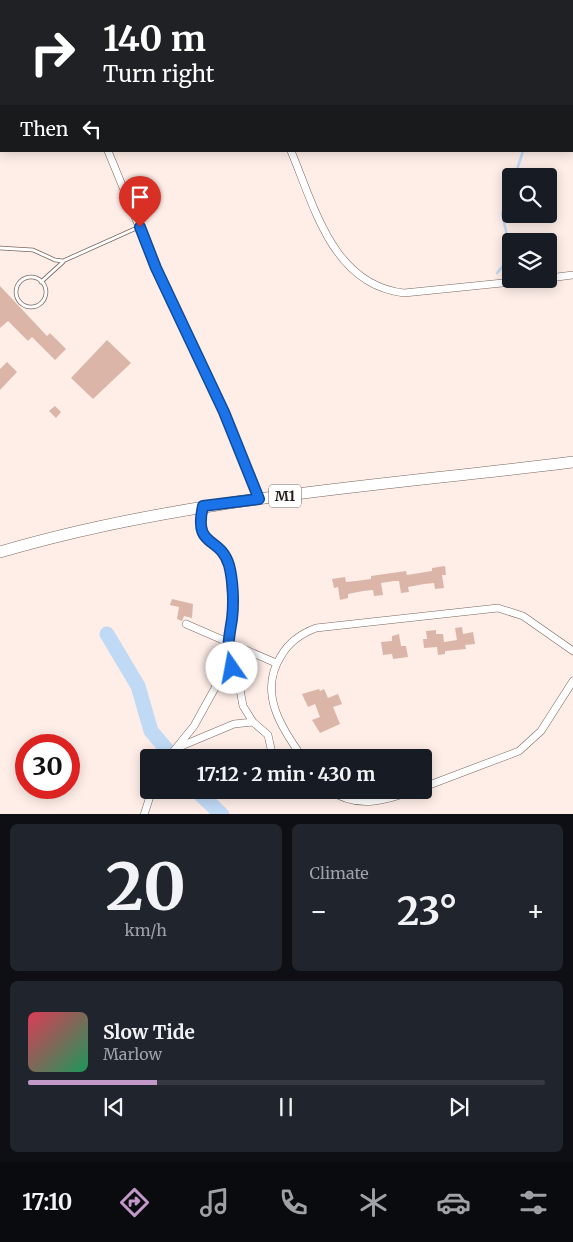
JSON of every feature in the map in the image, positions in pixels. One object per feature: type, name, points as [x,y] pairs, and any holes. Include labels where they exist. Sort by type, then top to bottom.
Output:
[{"type":"highway","name":"M1","points":[[0,552],[67,533],[203,506],[573,462]]},
{"type":"street","points":[[108,152],[160,276],[224,412],[259,499]]},
{"type":"street","points":[[291,152],[332,245],[347,266],[368,282],[392,292],[404,293],[502,283]]},
{"type":"street","points":[[557,277],[573,275]]},
{"type":"street","points":[[203,506],[199,521],[202,534],[220,550],[228,562],[230,572],[232,616],[227,640],[228,654],[240,684],[243,706],[253,722],[268,735],[271,749]]},
{"type":"street","points":[[297,749],[280,723],[273,706],[270,686],[276,663],[297,637],[316,628],[488,608],[509,610],[523,616],[573,652]]},
{"type":"street","points":[[186,624],[227,640],[276,663]]},
{"type":"street","points":[[176,749],[194,726],[215,688],[228,654]]},
{"type":"street","points":[[432,784],[508,756],[525,747],[545,726],[573,681]]},
{"type":"street","points":[[179,749],[191,740],[207,736],[234,724],[253,722]]},
{"type":"street","points":[[144,814],[149,799]]},
{"type":"street","points":[[348,799],[362,802],[388,799]]},
{"type":"lane","points":[[42,282],[63,261],[140,227]]},
{"type":"lane","points":[[0,248],[33,250],[55,260],[63,261]]},
{"type":"lane","points":[[30,277],[42,282],[46,292],[42,301],[28,306],[20,302],[16,288],[21,281],[30,277]]},
{"type":"building","points":[[0,286],[47,336],[50,333],[66,349],[55,360],[32,337],[28,341],[8,321],[0,328]]},
{"type":"building","points":[[107,340],[131,363],[93,399],[71,378]]},
{"type":"building","points":[[7,362],[17,372],[0,390],[0,369]]},
{"type":"building","points":[[55,406],[61,412],[56,418],[49,411]]},
{"type":"building","points":[[445,566],[446,575],[442,575],[444,588],[435,589],[434,583],[424,584],[408,587],[409,592],[401,593],[399,581],[394,581],[381,583],[383,595],[374,596],[373,590],[363,591],[348,594],[348,598],[340,600],[338,587],[334,588],[332,579],[345,577],[346,582],[356,581],[371,579],[371,576],[406,571],[407,575],[432,571],[432,568]]},
{"type":"building","points":[[172,599],[193,604],[192,618],[184,616],[182,621],[177,619],[179,607],[170,605]]},
{"type":"building","points":[[462,627],[463,634],[473,632],[475,644],[465,645],[466,649],[445,651],[445,654],[438,655],[437,647],[424,648],[423,639],[427,639],[426,631],[436,630],[436,634],[443,634],[444,642],[457,640],[455,628]]},
{"type":"building","points":[[399,634],[401,646],[406,646],[408,657],[393,659],[392,654],[383,655],[381,642],[392,641],[392,636]]},
{"type":"building","points":[[319,689],[320,691],[324,689],[328,698],[338,694],[342,704],[333,707],[340,724],[320,733],[312,720],[320,717],[315,704],[308,707],[302,694]]},
{"type":"waterway","points":[[518,168],[523,152]]},
{"type":"waterway","points":[[504,223],[506,233]]},
{"type":"waterway","points":[[497,273],[502,267]]},
{"type":"waterway","points":[[107,634],[138,686],[151,731],[166,749]]},
{"type":"waterway","points":[[205,799],[221,814]]},
{"type":"route","points":[[140,227],[156,268],[224,412],[259,499],[203,506],[199,521],[202,534],[220,550],[228,562],[232,620],[227,640],[232,668]]}]
